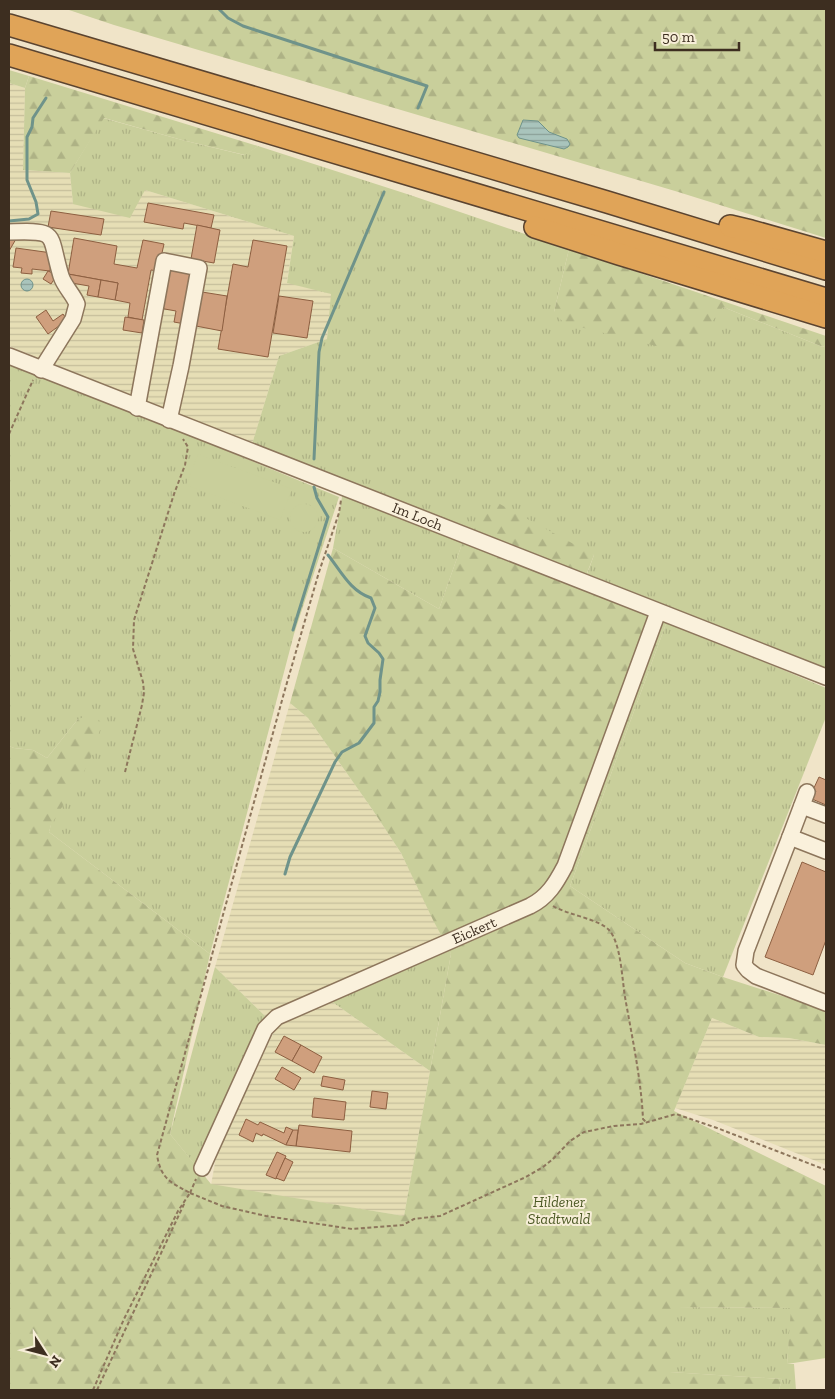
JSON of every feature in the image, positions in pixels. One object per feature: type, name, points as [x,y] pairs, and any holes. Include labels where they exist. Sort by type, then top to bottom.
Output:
[{"type":"highway","points":[[9,25],[607,202],[826,269]]},
{"type":"highway","points":[[9,55],[826,300]]},
{"type":"highway","points":[[402,172],[452,201],[826,317]]},
{"type":"highway","points":[[607,202],[751,231],[826,252]]},
{"type":"highway","points":[[718,285],[760,303],[826,326]]},
{"type":"street","points":[[9,232],[38,231],[46,234],[52,240],[63,282],[77,304],[73,319],[40,369]]},
{"type":"street","points":[[137,408],[164,261],[199,268],[169,420]]},
{"type":"street","name":"Im Loch","points":[[9,356],[137,408],[826,677]]},
{"type":"street","name":"Eickert","points":[[202,1168],[265,1029],[277,1017],[530,906],[545,897],[558,880],[565,866],[658,612]]},
{"type":"street","points":[[807,792],[746,951],[744,965],[756,976],[826,1003]]},
{"type":"street","points":[[802,806],[826,816]]},
{"type":"street","points":[[790,837],[826,851]]},
{"type":"path","points":[[9,434],[40,369]]},
{"type":"path","points":[[125,772],[144,692],[143,682],[133,649],[134,620],[188,454],[188,447],[185,441],[170,425],[169,420]]},
{"type":"path","points":[[340,496],[339,513],[319,572],[287,684],[157,1155],[160,1170],[168,1180],[190,1193],[222,1206],[266,1216],[352,1230],[403,1225],[414,1219],[440,1216],[543,1167],[570,1141],[584,1132],[614,1126],[646,1123],[676,1114],[826,1170]]},
{"type":"path","points":[[545,897],[555,908],[599,923],[605,926],[613,935],[619,958],[637,1064],[643,1119],[646,1123]]},
{"type":"path","points":[[97,1390],[202,1168]]},
{"type":"path","points":[[93,1390],[124,1319],[178,1211],[190,1193]]},
{"type":"shaded area","points":[[9,83],[25,88],[23,170],[70,173],[73,204],[145,190],[294,236],[287,282],[332,294],[327,339],[279,356],[252,444],[9,346]]},
{"type":"shaded area","points":[[290,703],[308,718],[401,853],[442,937],[265,1016],[215,967]]},
{"type":"shaded area","points":[[331,1001],[430,1071],[404,1216],[211,1185],[216,1157],[278,1023]]},
{"type":"shaded area","points":[[712,1018],[759,1037],[789,1038],[826,1045],[826,1165],[713,1120],[675,1108]]},
{"type":"green space","points":[[66,9],[825,9],[826,238],[675,191],[114,25]]},
{"type":"green space","points":[[9,70],[29,76],[25,88],[9,83]]},
{"type":"green space","points":[[29,76],[258,146],[245,155],[104,118],[70,173],[23,170],[25,88]]},
{"type":"green space","points":[[103,118],[244,155],[258,146],[569,249],[554,312],[723,307],[823,347],[826,345],[826,669],[587,574],[594,555],[462,544],[439,609],[333,548],[345,480],[252,444],[279,356],[327,339],[331,294],[287,283],[294,236],[145,190],[130,218],[73,204],[70,173]]},
{"type":"green space","points":[[569,249],[826,336],[826,345],[823,347],[723,307],[688,354],[564,323],[554,312]]},
{"type":"green space","points":[[9,361],[339,497],[294,634],[210,954],[49,832],[78,719],[47,758],[33,750],[9,746]]},
{"type":"green space","points":[[198,454],[292,489],[280,520],[186,485]]},
{"type":"green space","name":"Hildener Stadtwald","points":[[496,502],[594,555],[582,586],[667,621],[570,886],[685,963],[826,1010],[826,1045],[789,1038],[759,1037],[712,1018],[674,1111],[826,1186],[826,1358],[787,1364],[791,1308],[677,1307],[670,1372],[782,1379],[779,1390],[9,1390],[9,746],[33,750],[47,758],[78,719],[94,714],[102,724],[89,763],[51,825],[49,832],[210,954],[170,1134],[211,1184],[404,1216],[451,954],[401,853],[308,718],[290,703],[333,548],[439,609],[462,544]]},
{"type":"green space","points":[[304,504],[314,508],[318,518],[314,528],[304,532],[294,528],[290,518],[294,508]]},
{"type":"green space","points":[[667,621],[826,688],[826,717],[723,977],[685,963],[570,886]]},
{"type":"green space","points":[[448,947],[451,954],[430,1071],[331,1001]]},
{"type":"green space","points":[[215,967],[265,1016],[196,1166],[170,1134]]},
{"type":"green space","points":[[676,1307],[792,1308],[787,1364],[794,1364],[796,1390],[779,1390],[782,1379],[669,1372]]},
{"type":"water","points":[[523,120],[538,121],[549,132],[567,139],[570,144],[564,149],[519,138],[517,135]]},
{"type":"water","points":[[25,279],[29,279],[33,285],[29,291],[25,291],[21,287],[21,283]]},
{"type":"building","points":[[148,203],[214,215],[211,228],[184,223],[183,229],[144,222]]},
{"type":"building","points":[[51,211],[104,219],[101,235],[48,227]]},
{"type":"building","points":[[197,225],[220,230],[214,263],[191,259]]},
{"type":"building","points":[[9,237],[16,239],[9,251]]},
{"type":"building","points":[[74,238],[117,246],[114,264],[137,268],[143,240],[164,244],[158,271],[151,270],[142,320],[128,317],[130,303],[115,300],[118,283],[68,274]]},
{"type":"building","points":[[253,240],[287,246],[268,357],[218,349],[233,264],[248,267]]},
{"type":"building","points":[[16,248],[52,253],[50,271],[32,269],[32,274],[21,273],[22,268],[13,267]]},
{"type":"building","points":[[166,268],[194,273],[185,324],[174,322],[176,311],[159,308]]},
{"type":"building","points":[[48,271],[57,275],[51,284],[43,279]]},
{"type":"building","points":[[68,274],[101,280],[98,297],[87,295],[89,286],[66,282]]},
{"type":"building","points":[[101,280],[118,283],[115,300],[98,297]]},
{"type":"building","points":[[202,292],[227,296],[222,331],[196,326]]},
{"type":"building","points":[[279,296],[313,301],[307,338],[273,333]]},
{"type":"building","points":[[46,310],[53,321],[63,314],[67,320],[48,334],[36,317]]},
{"type":"building","points":[[125,317],[144,320],[142,333],[123,330]]},
{"type":"building","points":[[819,777],[826,780],[826,805],[812,799],[816,791],[813,790]]},
{"type":"building","points":[[802,862],[826,872],[826,940],[813,975],[765,957]]},
{"type":"building","points":[[284,1036],[301,1045],[292,1061],[275,1052]]},
{"type":"building","points":[[301,1045],[322,1057],[314,1073],[292,1061]]},
{"type":"building","points":[[282,1067],[301,1078],[294,1090],[275,1079]]},
{"type":"building","points":[[323,1076],[345,1080],[343,1090],[321,1086]]},
{"type":"building","points":[[372,1091],[388,1093],[386,1109],[370,1107]]},
{"type":"building","points":[[314,1098],[346,1102],[344,1120],[312,1117]]},
{"type":"building","points":[[246,1119],[258,1125],[260,1122],[284,1133],[286,1127],[293,1130],[286,1145],[263,1134],[262,1136],[256,1133],[253,1142],[239,1135]]},
{"type":"building","points":[[299,1125],[352,1131],[350,1152],[296,1146]]},
{"type":"building","points":[[293,1130],[298,1130],[296,1146],[286,1145]]},
{"type":"building","points":[[277,1152],[286,1156],[276,1179],[266,1175]]},
{"type":"building","points":[[285,1158],[293,1162],[284,1181],[276,1178]]},
{"type":"waterway","points":[[219,9],[228,18],[243,26],[427,86],[418,108]]},
{"type":"waterway","points":[[9,221],[29,219],[38,214],[36,202],[27,180],[27,137],[32,127],[33,118],[46,98]]},
{"type":"waterway","points":[[314,459],[319,352],[322,338],[384,192]]},
{"type":"waterway","points":[[293,630],[328,517],[317,498],[314,487]]},
{"type":"waterway","points":[[285,874],[290,857],[335,762],[342,752],[359,743],[374,723],[374,707],[380,692],[383,659],[368,643],[365,636],[375,608],[371,598],[357,591],[328,555]]}]
